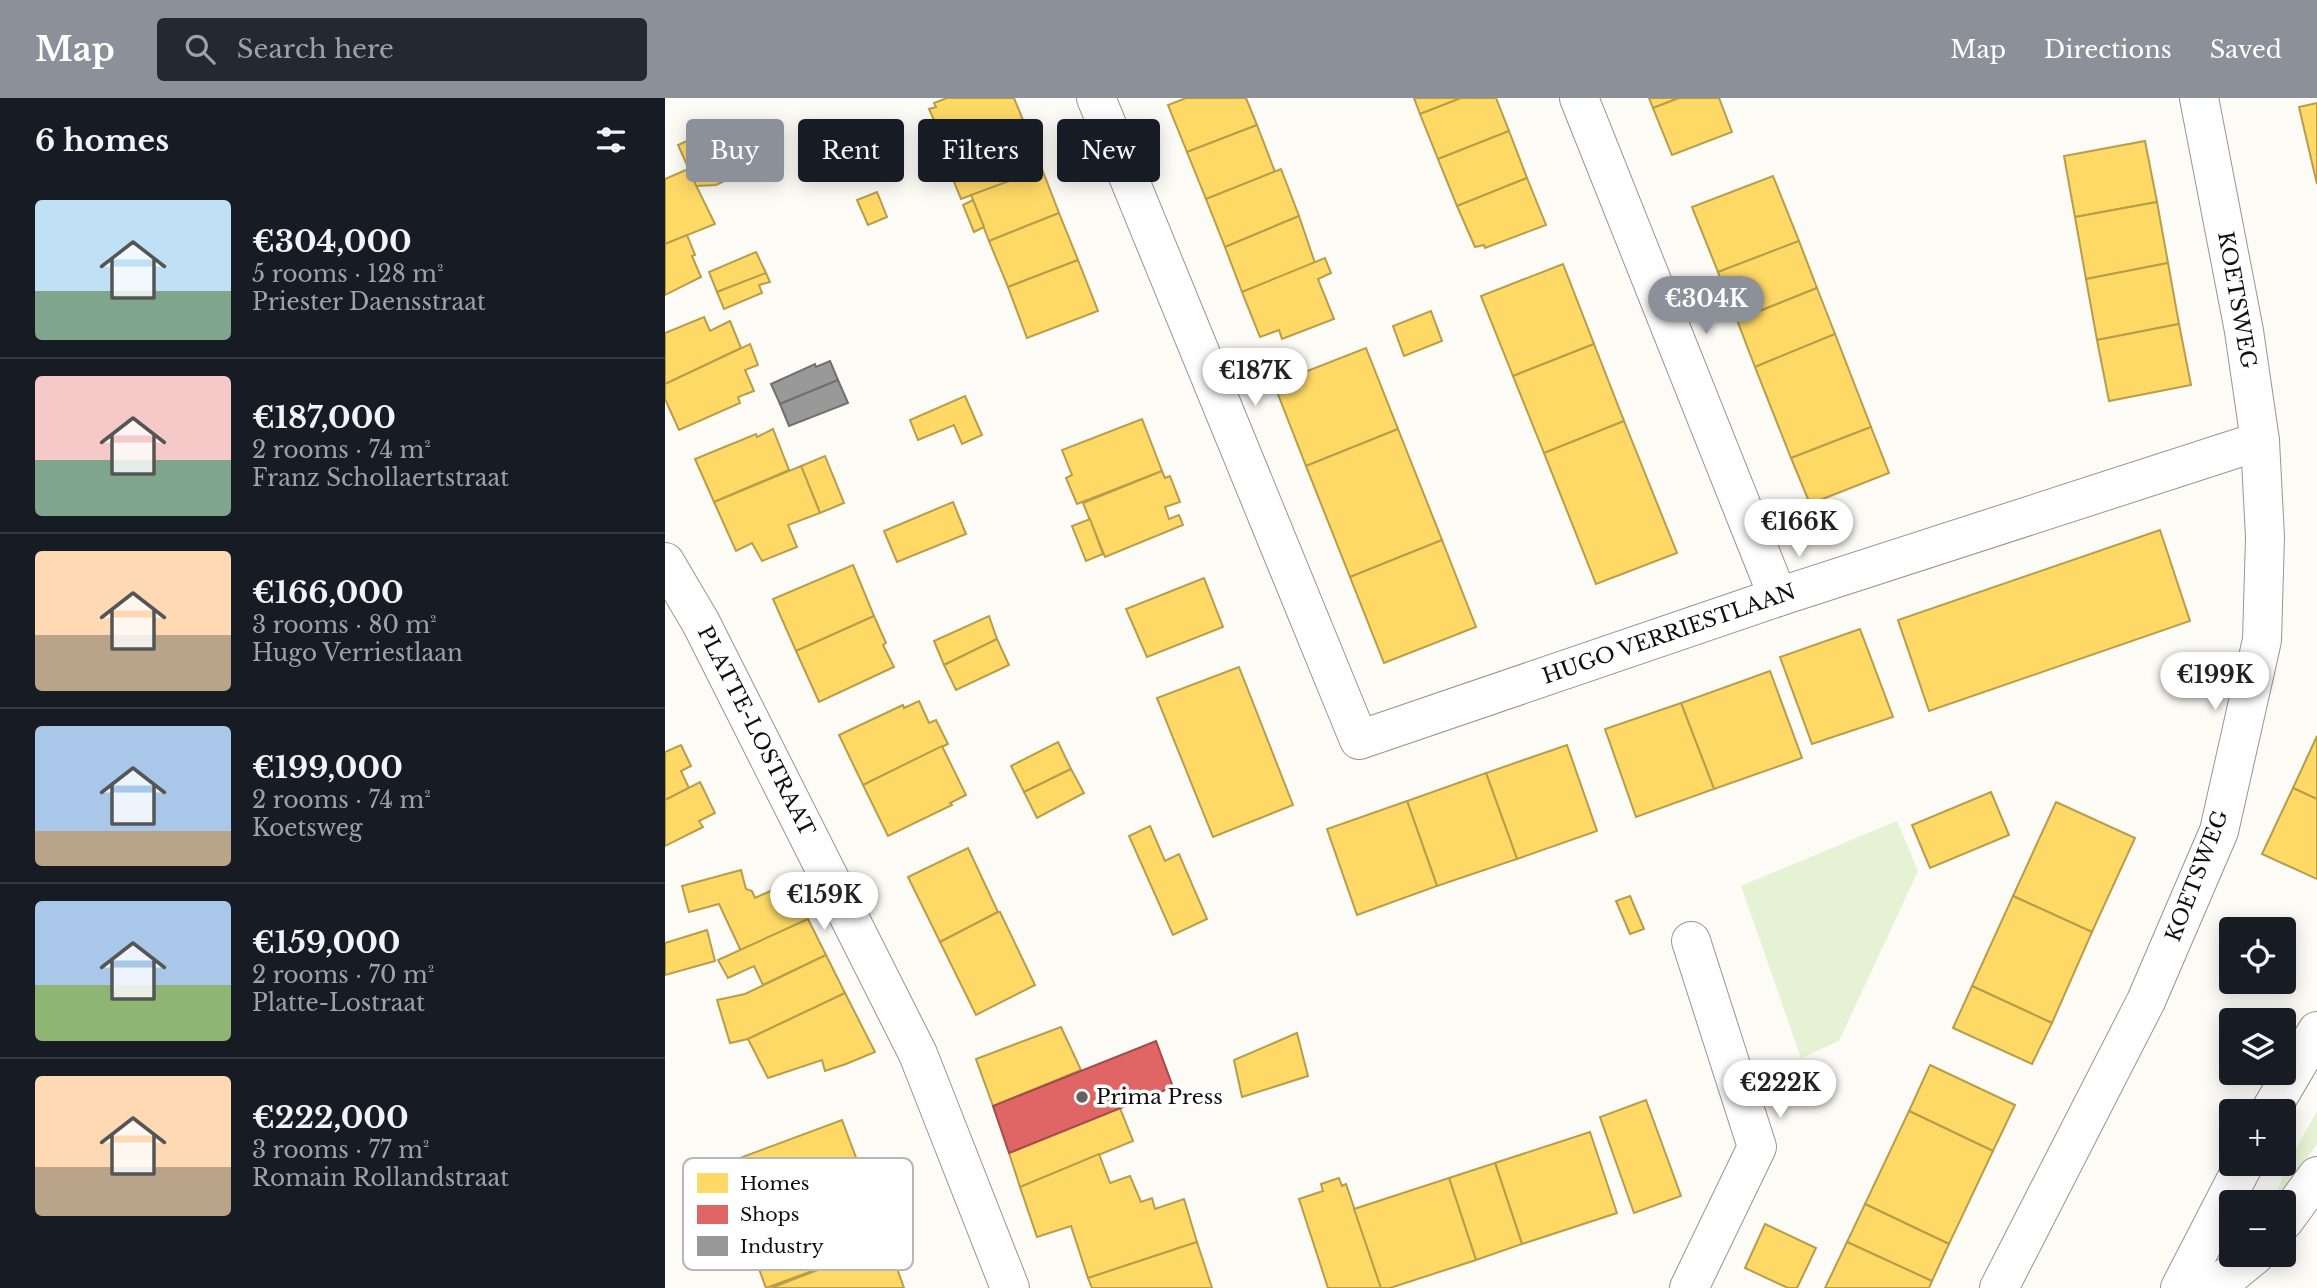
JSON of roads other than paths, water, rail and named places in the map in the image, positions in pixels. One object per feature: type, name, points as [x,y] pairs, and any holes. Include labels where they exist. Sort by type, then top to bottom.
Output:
[{"type":"street","name":"HUGO VERRIESTLAAN","points":[[1096,98],[1359,740],[1778,597],[2260,441]]},
{"type":"street","points":[[1579,98],[1778,597]]},
{"type":"street","name":"KOETSWEG","points":[[1999,1288],[2146,1001],[2219,831],[2262,640],[2265,537],[2260,441],[2244,331],[2199,98]]},
{"type":"street","name":"PLATTE-LOSTRAAT","points":[[665,562],[701,623],[918,1054],[1010,1288]]},
{"type":"street","points":[[1689,1288],[1757,1147],[1691,941]]},
{"type":"street","points":[[2277,1099],[2317,1031]]},
{"type":"street","points":[[2180,1288],[2238,1176]]},
{"type":"street","points":[[2296,1205],[2317,1176]]},
{"type":"street","points":[[2210,1288],[2240,1267]]},
{"type":"place","name":"Prima Press","points":[[1082,1097]]}]
